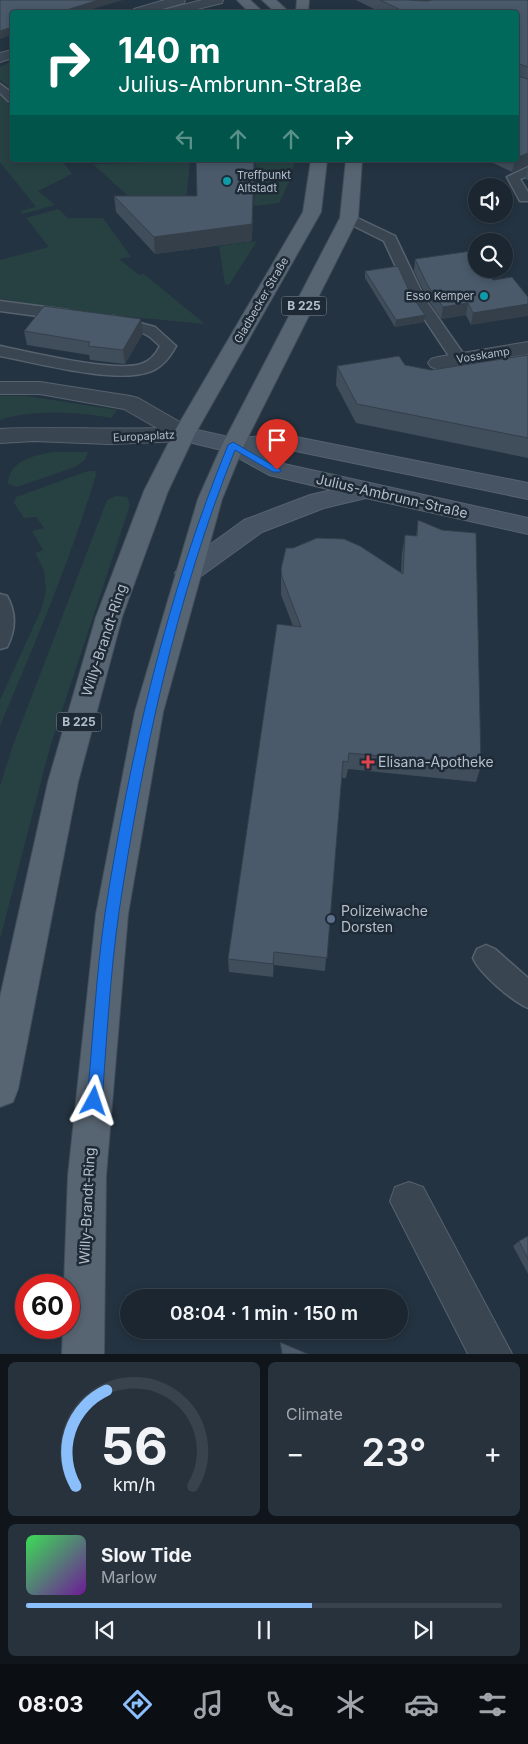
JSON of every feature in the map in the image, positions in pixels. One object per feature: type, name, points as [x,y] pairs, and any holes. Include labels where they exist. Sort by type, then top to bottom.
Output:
[{"type":"main road","points":[[243,0],[254,10]]},
{"type":"main road","points":[[268,0],[280,10]]},
{"type":"main road","name":"Gladbecker Straße","points":[[184,434],[312,212],[319,162]]},
{"type":"main road","name":"B 225","points":[[233,445],[349,218],[354,162]]},
{"type":"main road","points":[[184,434],[233,445],[286,442],[528,490]]},
{"type":"main road","name":"Willy-Brandt-Ring","points":[[0,1089],[38,891],[62,782],[86,694],[109,617],[156,491],[184,434]]},
{"type":"main road","name":"Willy-Brandt-Ring","points":[[83,1354],[87,1176],[112,914],[149,712],[210,499],[233,445]]},
{"type":"main road","name":"Julius-Ambrunn-Straße","points":[[233,445],[277,470],[528,526]]},
{"type":"main road","points":[[188,574],[253,526],[318,501],[366,490]]},
{"type":"street","points":[[146,10],[179,0]]},
{"type":"street","points":[[180,10],[217,0]]},
{"type":"street","name":"Vosskamp","points":[[438,363],[528,348]]},
{"type":"street","name":"Europaplatz","points":[[0,388],[40,388],[130,403],[184,434]]},
{"type":"street","name":"Europaplatz","points":[[0,436],[34,434],[109,437],[184,434]]},
{"type":"street","points":[[409,1201],[491,1354]]},
{"type":"lane","points":[[0,86],[10,97]]},
{"type":"lane","points":[[525,198],[513,177],[528,171]]},
{"type":"lane","points":[[349,218],[390,239],[418,299],[459,359]]},
{"type":"lane","points":[[0,306],[91,318],[147,328],[157,333],[168,346],[162,358],[144,368],[122,370],[0,351]]},
{"type":"lane","points":[[0,601],[2,632]]},
{"type":"lane","points":[[486,958],[528,995]]},
{"type":"green space","points":[[10,62],[10,89],[0,79],[0,67]]},
{"type":"green space","points":[[0,95],[10,106],[10,162],[63,162],[72,174],[38,191],[55,205],[23,214],[20,211],[36,207],[0,162]]},
{"type":"green space","points":[[190,162],[185,210],[141,208],[93,164]]},
{"type":"green space","points":[[256,162],[294,162],[290,180],[279,203],[254,206]]},
{"type":"green space","points":[[58,209],[68,218],[103,218],[131,257],[119,259],[139,275],[144,274],[205,324],[88,313],[0,299],[0,260],[49,247],[26,218]]},
{"type":"green space","points":[[257,241],[229,285],[225,284],[219,246]]},
{"type":"green space","points":[[0,396],[26,396],[117,410],[111,418],[84,414],[41,413],[0,420]]},
{"type":"green space","points":[[54,452],[88,452],[85,460],[75,467],[17,487],[8,484],[9,476],[18,464],[31,457]]},
{"type":"green space","points":[[88,471],[95,471],[96,475],[75,539],[39,633],[0,726],[0,700],[41,610],[46,591],[44,570],[35,553],[43,550],[32,531],[44,528],[36,517],[24,518],[14,503],[16,497]]},
{"type":"green space","points":[[116,496],[127,497],[130,505],[50,747],[0,939],[0,786],[13,745],[107,500]]},
{"type":"building","points":[[0,0],[99,0],[66,10],[10,10],[10,28],[0,31]]},
{"type":"building","points":[[380,0],[528,0],[528,67],[519,64],[519,10],[401,10]]},
{"type":"building","points":[[519,77],[528,79],[528,153],[519,157]]},
{"type":"building","points":[[196,162],[254,162],[252,224],[154,237],[114,196],[197,196]]},
{"type":"building","points":[[468,251],[468,278],[492,278],[493,280],[513,278],[528,297],[528,304],[473,313],[468,303],[443,307],[428,286],[415,259]]},
{"type":"building","points":[[398,266],[410,293],[425,315],[396,320],[365,271]]},
{"type":"building","points":[[44,306],[141,319],[123,350],[88,346],[90,342],[24,331]]},
{"type":"building","points":[[528,355],[528,438],[357,404],[337,366],[399,356],[405,365],[431,370]]},
{"type":"building","points":[[418,520],[442,530],[476,533],[481,766],[349,753],[348,762],[343,761],[327,958],[274,952],[273,964],[228,959],[277,624],[301,627],[282,577],[281,569],[286,548],[293,548],[317,538],[344,539],[360,546],[403,574],[405,535],[417,536]]},
{"type":"building","points":[[528,1236],[528,1259],[519,1241]]},
{"type":"building","points":[[280,1342],[308,1354],[282,1354]]},
{"type":"place","name":"Treffpunkt Altstadt","points":[[227,181]]},
{"type":"place","name":"Esso Kemper","points":[[484,296]]},
{"type":"place","name":"Elisana-Apotheke","points":[[368,762]]},
{"type":"place","name":"Polizeiwache Dorsten","points":[[331,919]]},
{"type":"route","points":[[94,1101],[112,914],[149,712],[206,511],[233,445],[277,470]]}]
